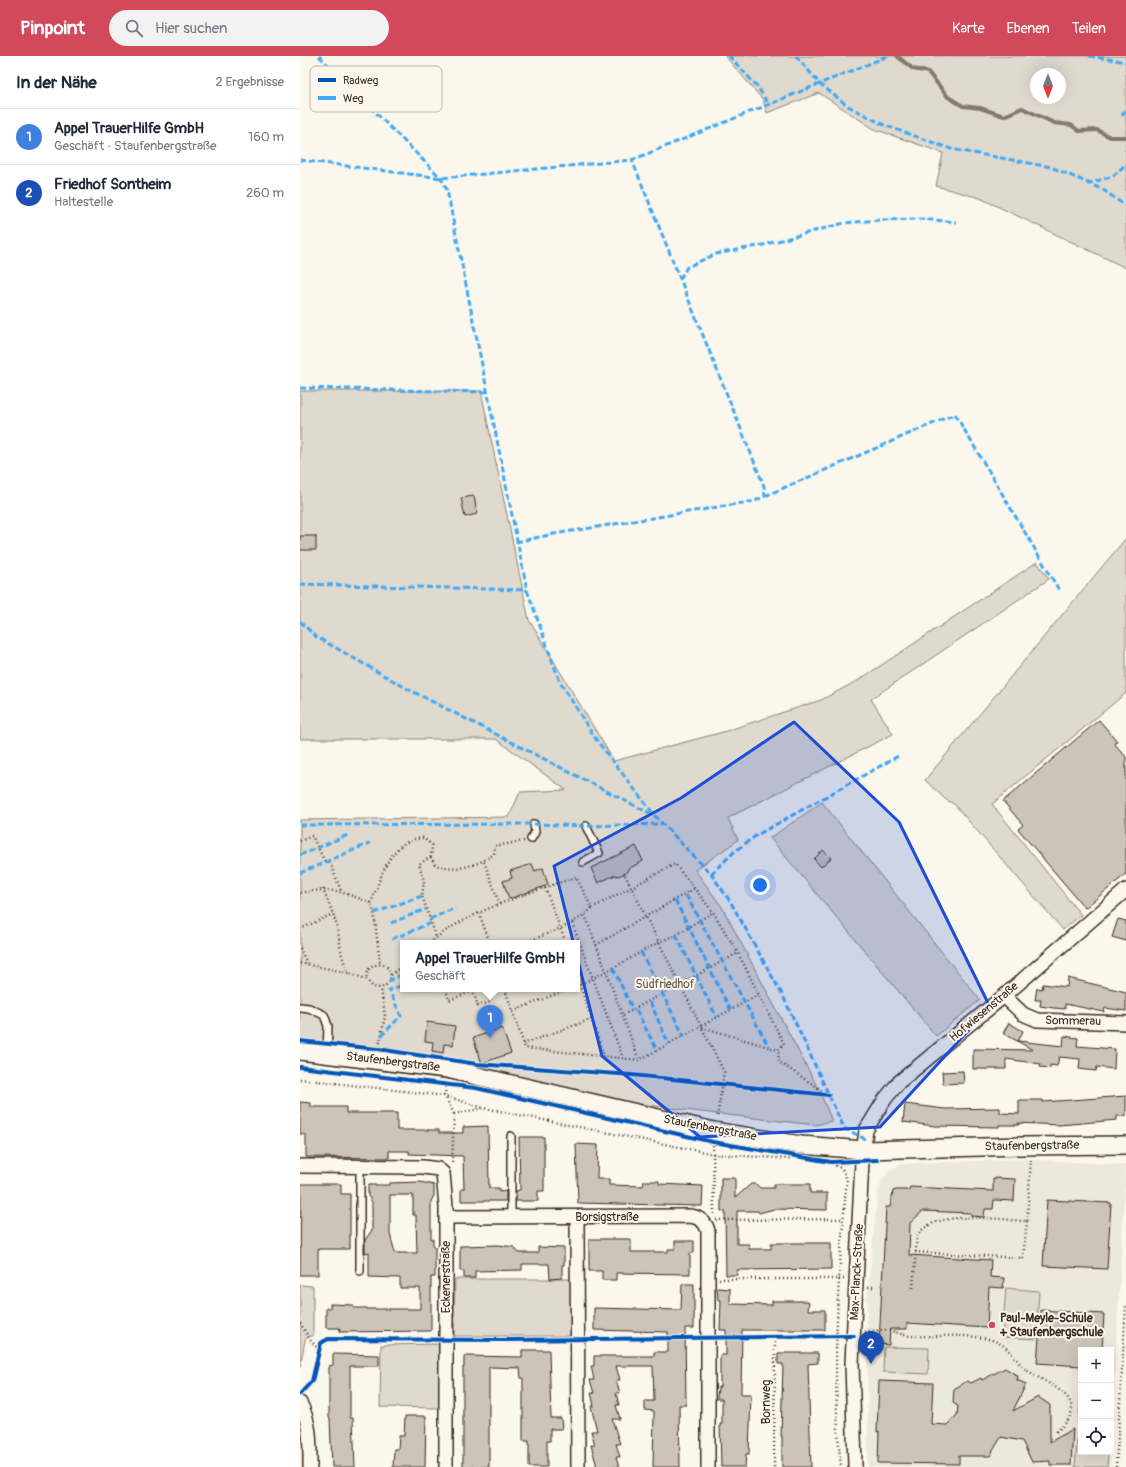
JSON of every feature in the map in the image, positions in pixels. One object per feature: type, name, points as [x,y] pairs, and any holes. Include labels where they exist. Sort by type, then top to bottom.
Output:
[{"type":"street","name":"Hofwiesenstraße","points":[[864,1150],[866,1130],[885,1099],[899,1082],[1004,996],[1126,890]]},
{"type":"street","name":"Sommerau","points":[[1004,996],[1023,1014],[1037,1020],[1126,1023]]},
{"type":"street","name":"Staufenbergstraße","points":[[300,1051],[447,1069],[714,1131],[801,1145],[864,1150],[1126,1145]]},
{"type":"street","name":"Max-Planck-Straße","points":[[855,1467],[851,1384],[864,1150]]},
{"type":"street","points":[[300,1166],[429,1167],[438,1169],[443,1173]]},
{"type":"street","name":"Eckenerstraße","points":[[443,1173],[445,1184],[446,1217],[446,1467]]},
{"type":"street","name":"Borsigstraße","points":[[446,1217],[695,1217],[707,1227],[708,1467]]},
{"type":"street","points":[[577,1217],[578,1467]]},
{"type":"street","points":[[300,1404],[307,1419],[309,1431],[310,1467]]},
{"type":"lane","points":[[531,839],[535,832],[534,824]]},
{"type":"lane","points":[[583,862],[599,854],[586,826]]},
{"type":"lane","points":[[300,1007],[309,1008],[324,1015],[328,1026],[327,1054]]},
{"type":"lane","points":[[511,1136],[511,1217]]},
{"type":"lane","points":[[360,1166],[360,1271]]},
{"type":"path","points":[[300,841],[312,836],[325,862],[330,862],[341,891]]},
{"type":"path","points":[[380,964],[374,913],[371,903],[391,857],[400,845],[414,838],[423,838],[432,846],[431,857],[435,865],[450,869],[484,862],[494,854],[495,846],[531,839]]},
{"type":"path","points":[[431,857],[419,864],[424,881],[422,896],[436,937]]},
{"type":"path","points":[[484,862],[500,905]]},
{"type":"path","points":[[500,1066],[632,1075],[829,1096],[779,1062],[778,1050],[784,1044],[738,953],[713,912],[675,864],[592,908],[585,916],[572,923],[531,940]]},
{"type":"path","points":[[625,875],[724,1072],[714,1131],[714,1220],[859,1219]]},
{"type":"path","points":[[433,940],[479,913],[576,876],[592,908]]},
{"type":"path","points":[[545,888],[565,940]]},
{"type":"path","points":[[596,945],[695,888]]},
{"type":"path","points":[[322,889],[333,914],[338,931],[339,946],[349,973]]},
{"type":"path","points":[[300,893],[322,889],[341,891],[371,903]]},
{"type":"path","points":[[580,985],[659,942],[676,935],[713,912]]},
{"type":"path","points":[[479,913],[489,940]]},
{"type":"path","points":[[300,929],[333,914]]},
{"type":"path","points":[[585,916],[639,1060]]},
{"type":"path","points":[[572,923],[578,940]]},
{"type":"path","points":[[580,944],[623,1058]]},
{"type":"path","points":[[300,948],[307,964]]},
{"type":"path","points":[[623,1015],[738,953]]},
{"type":"path","points":[[300,963],[349,973],[366,979],[373,987],[381,988],[389,982],[391,975],[400,968]]},
{"type":"path","points":[[366,979],[368,970],[374,964],[386,966],[391,975]]},
{"type":"path","points":[[381,988],[385,1016],[378,1049],[385,1050]]},
{"type":"path","points":[[580,991],[592,1019],[604,1056]]},
{"type":"path","points":[[447,992],[450,1000],[470,992]]},
{"type":"path","points":[[473,992],[478,1006],[490,1002]]},
{"type":"path","points":[[506,992],[525,1048],[639,1060],[758,995]]},
{"type":"path","points":[[513,1011],[562,992]]},
{"type":"path","points":[[524,1044],[592,1019]]},
{"type":"path","points":[[702,1026],[778,1050]]},
{"type":"path","points":[[443,1173],[452,1164],[454,1114],[445,1096],[447,1069]]},
{"type":"path","points":[[300,1079],[445,1096],[484,1108],[714,1154],[792,1160]]},
{"type":"path","points":[[454,1114],[484,1108]]},
{"type":"path","points":[[915,1252],[1023,1258],[1032,1146]]},
{"type":"path","points":[[831,1162],[842,1169],[847,1179],[839,1279],[836,1350],[838,1442],[841,1467]]},
{"type":"path","points":[[909,1288],[913,1288],[917,1236],[921,1230],[938,1221],[952,1218],[1027,1221]]},
{"type":"path","points":[[708,1279],[856,1279]]},
{"type":"path","points":[[1116,1467],[1124,1370],[1126,1305]]},
{"type":"path","points":[[300,1323],[311,1341],[319,1350]]},
{"type":"path","points":[[854,1333],[887,1330],[903,1335],[962,1336],[1000,1343],[1006,1347],[1029,1371],[1053,1384],[1069,1399],[1069,1418],[1056,1432]]},
{"type":"highlighted area","points":[[794,722],[899,822],[990,1007],[880,1127],[700,1137],[602,1056],[554,866],[681,798]]},
{"type":"shaded area","name":"Paul-Meyle-Schule + Staufenbergschule","points":[[1023,1159],[1126,1165],[1114,1387],[1114,1347],[1078,1347],[1078,1455],[1110,1455],[1109,1467],[868,1467],[867,1299],[878,1190],[882,1180],[890,1170],[902,1164]]},
{"type":"green space","points":[[725,56],[1126,56],[1126,268],[980,198],[936,186],[943,153],[874,129],[819,93],[767,113],[763,100]]},
{"type":"green space","name":"Südfriedhof","points":[[300,391],[481,391],[529,620],[614,761],[723,732],[821,700],[859,680],[1037,562],[1049,579],[871,699],[893,734],[728,818],[738,840],[695,870],[722,907],[819,1090],[832,1121],[815,1125],[701,1112],[300,1060],[300,820],[509,817],[520,792],[566,790],[496,739],[300,739]]},
{"type":"green space","points":[[1126,538],[1126,693],[992,804],[1081,915],[1063,930],[954,804],[946,800],[925,780]]},
{"type":"green space","points":[[822,802],[980,1000],[936,1036],[770,838]]},
{"type":"green space","points":[[455,1279],[571,1279],[571,1336],[454,1336]]},
{"type":"green space","points":[[300,1285],[313,1286],[313,1336],[309,1336],[305,1340],[300,1367]]},
{"type":"green space","points":[[1006,1288],[1039,1291],[1036,1339],[1002,1337]]},
{"type":"green space","points":[[440,1344],[440,1408],[380,1407],[381,1345]]},
{"type":"green space","points":[[884,1347],[929,1348],[928,1374],[883,1372]]},
{"type":"green space","points":[[1078,1428],[1078,1455],[1108,1455],[1107,1467],[1075,1467]]},
{"type":"building","points":[[474,496],[477,514],[465,517],[461,498]]},
{"type":"building","points":[[300,536],[316,536],[316,550],[300,550]]},
{"type":"building","points":[[1099,720],[1117,741],[1114,743],[1126,757],[1126,874],[1085,908],[1018,829],[1023,825],[1003,801]]},
{"type":"building","points":[[636,846],[643,861],[628,869],[626,873],[618,876],[615,875],[598,883],[591,868]]},
{"type":"building","points":[[823,850],[831,858],[821,867],[814,859]]},
{"type":"building","points":[[532,864],[535,871],[543,868],[548,885],[509,899],[503,881],[512,878],[510,871]]},
{"type":"building","points":[[1118,919],[1126,921],[1126,941],[1112,937]]},
{"type":"building","points":[[1068,978],[1126,992],[1126,1011],[1105,1008],[1104,1012],[1065,1004],[1065,1009],[1054,1008],[1040,1006],[1041,1000],[1035,1000],[1037,988],[1042,989],[1043,984],[1067,987]]},
{"type":"building","points":[[427,1022],[455,1026],[453,1045],[444,1044],[443,1053],[432,1051],[433,1042],[425,1041]]},
{"type":"building","points":[[1009,1023],[1023,1031],[1018,1041],[1063,1046],[1064,1036],[1078,1038],[1077,1046],[1115,1049],[1114,1069],[1097,1067],[1096,1071],[1079,1069],[1080,1059],[1059,1057],[1057,1066],[1050,1065],[1050,1068],[1040,1067],[1041,1064],[1006,1059],[1006,1069],[973,1069],[973,1049],[1033,1050],[1003,1033]]},
{"type":"building","points":[[502,1028],[511,1053],[482,1063],[473,1038]]},
{"type":"building","points":[[963,1071],[964,1083],[943,1084],[942,1072]]},
{"type":"building","points":[[1126,1096],[1126,1116],[1117,1116],[1117,1120],[1059,1125],[1018,1123],[1019,1125],[999,1125],[999,1127],[935,1126],[903,1122],[905,1104],[945,1109],[1000,1108],[1000,1113],[1019,1114],[1019,1100],[1043,1100],[1043,1102]]},
{"type":"building","points":[[300,1102],[311,1103],[311,1107],[346,1107],[346,1113],[397,1113],[397,1130],[439,1130],[439,1133],[463,1133],[463,1127],[488,1126],[489,1188],[499,1188],[499,1192],[506,1191],[506,1201],[461,1201],[461,1189],[464,1189],[463,1156],[409,1154],[409,1151],[389,1151],[389,1158],[306,1157],[306,1135],[300,1134]]},
{"type":"building","points":[[519,1137],[544,1137],[544,1191],[538,1191],[538,1201],[516,1201],[516,1191],[520,1190]]},
{"type":"building","points":[[576,1144],[598,1145],[597,1179],[609,1179],[609,1185],[643,1186],[644,1181],[659,1181],[659,1184],[703,1186],[702,1206],[578,1203]]},
{"type":"building","points":[[721,1178],[735,1178],[735,1198],[751,1184],[756,1184],[760,1188],[774,1188],[774,1184],[810,1184],[810,1193],[827,1193],[827,1210],[774,1209],[759,1213],[758,1211],[737,1211],[737,1244],[749,1244],[749,1249],[771,1249],[771,1243],[831,1243],[831,1269],[737,1270],[737,1275],[726,1275],[725,1211],[721,1211]]},
{"type":"building","points":[[993,1178],[1015,1179],[1014,1201],[994,1200],[993,1209],[985,1209],[984,1217],[971,1216],[971,1213],[923,1211],[910,1223],[909,1255],[991,1260],[990,1277],[1004,1278],[1003,1288],[989,1287],[987,1328],[907,1323],[907,1329],[890,1329],[889,1345],[879,1344],[886,1207],[890,1207],[893,1191],[909,1190],[910,1187],[993,1191]]},
{"type":"building","points":[[420,1182],[434,1185],[434,1196],[431,1201],[431,1239],[433,1239],[433,1247],[435,1247],[435,1277],[431,1277],[431,1331],[339,1332],[340,1328],[326,1328],[326,1308],[330,1308],[330,1304],[353,1305],[353,1308],[367,1309],[420,1309],[420,1288],[400,1288],[400,1278],[369,1277],[369,1252],[365,1253],[365,1240],[372,1230],[372,1202],[368,1196],[368,1185],[390,1185],[390,1183]],"holes":[[[390,1195],[413,1195],[413,1215],[416,1215],[417,1253],[395,1253],[390,1234]]]},
{"type":"building","points":[[301,1184],[341,1184],[341,1194],[350,1194],[350,1249],[318,1249],[318,1275],[300,1275]]},
{"type":"building","points":[[1047,1200],[1111,1203],[1107,1269],[1043,1266]]},
{"type":"building","points":[[589,1239],[631,1239],[631,1252],[668,1252],[668,1249],[675,1249],[675,1241],[694,1241],[694,1253],[690,1253],[690,1274],[616,1273],[616,1280],[602,1280],[602,1271],[589,1271]]},
{"type":"building","points":[[499,1245],[514,1247],[519,1253],[538,1253],[538,1247],[564,1248],[562,1278],[550,1279],[549,1264],[522,1264],[522,1270],[475,1271],[475,1278],[464,1278],[464,1271],[460,1271],[460,1246]]},
{"type":"building","points":[[682,1284],[694,1284],[694,1328],[685,1328],[686,1405],[679,1405],[680,1467],[653,1467],[654,1411],[645,1410],[645,1401],[654,1401],[653,1366],[616,1366],[620,1380],[616,1380],[620,1393],[616,1393],[619,1405],[616,1405],[620,1419],[612,1419],[620,1444],[616,1444],[620,1457],[616,1457],[619,1467],[597,1467],[591,1445],[595,1445],[591,1431],[597,1431],[591,1406],[594,1406],[591,1393],[594,1393],[590,1380],[594,1380],[591,1366],[594,1366],[594,1356],[654,1356],[654,1352],[668,1352],[668,1332],[594,1330],[594,1308],[681,1310]]},
{"type":"building","points":[[717,1288],[730,1289],[730,1304],[772,1305],[772,1301],[805,1301],[809,1302],[808,1310],[825,1310],[825,1330],[742,1330],[741,1394],[751,1394],[749,1454],[746,1454],[745,1467],[721,1467],[720,1424],[722,1424],[722,1399],[717,1399],[718,1387],[720,1387],[720,1355],[726,1355],[726,1330],[720,1330],[721,1300],[718,1300]]},
{"type":"building","points":[[1041,1310],[1104,1314],[1102,1347],[1078,1347],[1078,1366],[1037,1363]]},
{"type":"building","points":[[522,1350],[549,1350],[551,1418],[561,1418],[562,1429],[550,1429],[550,1441],[547,1441],[547,1467],[529,1467],[529,1441],[523,1441],[523,1378],[521,1378],[520,1368],[489,1367],[489,1467],[463,1467],[464,1356],[522,1357]]},
{"type":"building","points":[[778,1353],[818,1353],[818,1363],[808,1364],[811,1467],[782,1467],[781,1436],[783,1364],[778,1364]]},
{"type":"building","points":[[333,1354],[379,1355],[379,1366],[350,1366],[350,1418],[353,1418],[355,1467],[332,1467],[329,1418],[329,1366],[333,1365]]},
{"type":"building","points":[[1005,1368],[1018,1376],[1017,1380],[1026,1384],[1013,1411],[1038,1397],[1050,1405],[1050,1442],[1073,1429],[1071,1465],[1050,1465],[1050,1461],[1032,1462],[1022,1441],[1001,1437],[990,1456],[959,1456],[959,1464],[878,1463],[879,1431],[877,1432],[879,1381],[933,1383],[931,1424],[947,1425],[957,1415],[958,1406],[953,1403],[954,1389],[967,1381],[971,1383],[981,1378],[982,1380]]},
{"type":"building","points":[[405,1416],[426,1416],[425,1467],[393,1467],[394,1449],[398,1449],[399,1436],[404,1436]]},
{"type":"waterway","points":[[897,56],[913,69],[928,72],[948,97],[963,106],[980,108],[1004,116],[1022,108],[1054,123],[1071,125],[1079,131],[1097,130],[1110,137],[1126,137]]},
{"type":"marked path","points":[[319,56],[329,66]]},
{"type":"marked path","points":[[729,56],[757,86],[769,105]]},
{"type":"marked path","points":[[796,56],[820,84],[848,106],[884,125],[951,149],[1051,167],[1102,189],[1126,206]]},
{"type":"marked path","points":[[300,160],[441,178],[632,160],[888,56]]},
{"type":"marked path","points":[[1089,56],[1126,62]]},
{"type":"marked path","points":[[1122,116],[1126,108]]},
{"type":"marked path","points":[[375,112],[441,178],[447,190],[527,590],[560,682],[595,738],[655,816],[711,874],[730,901],[783,996],[844,1128],[865,1139]]},
{"type":"marked path","points":[[516,542],[554,534],[755,501],[765,496],[764,486],[632,160]]},
{"type":"marked path","points":[[1087,184],[1113,176],[1126,164]]},
{"type":"marked path","points":[[680,279],[687,267],[716,254],[763,245],[844,223],[920,219],[956,222]]},
{"type":"marked path","points":[[300,388],[487,392]]},
{"type":"marked path","points":[[765,496],[955,414],[1059,590]]},
{"type":"marked path","points":[[300,584],[527,590]]},
{"type":"marked path","points":[[300,621],[315,636],[406,688],[653,815]]},
{"type":"marked path","points":[[711,874],[735,851],[757,835],[900,755]]},
{"type":"marked path","points":[[300,825],[534,824],[586,826],[661,824]]},
{"type":"marked path","points":[[300,855],[348,835]]},
{"type":"marked path","points":[[300,873],[370,843]]},
{"type":"marked path","points":[[686,895],[769,1047]]},
{"type":"marked path","points":[[374,913],[422,896]]},
{"type":"marked path","points":[[675,900],[731,1011]]},
{"type":"marked path","points":[[430,919],[455,908]]},
{"type":"marked path","points":[[391,923],[426,909]]},
{"type":"marked path","points":[[392,939],[431,923]]},
{"type":"marked path","points":[[676,935],[717,1018]]},
{"type":"marked path","points":[[641,952],[684,1036]]},
{"type":"marked path","points":[[613,968],[633,1010]]},
{"type":"marked path","points":[[389,982],[400,975]]},
{"type":"marked path","points":[[381,1036],[401,1016],[389,990],[400,986]]},
{"type":"marked path","points":[[650,1002],[669,1044]]},
{"type":"marked path","points":[[636,1010],[657,1050]]},
{"type":"cycle path","points":[[300,1041],[378,1049],[477,1064],[632,1075],[829,1095]]},
{"type":"cycle path","points":[[300,1067],[476,1088],[713,1142],[831,1162],[877,1160]]},
{"type":"cycle path","points":[[300,1394],[312,1381],[321,1343],[328,1339],[509,1340],[854,1336]]},
{"type":"place","name":"Appel TrauerHilfe GmbH","points":[[490,1038]]},
{"type":"place","name":"Paul-Meyle-Schule + Staufenbergschule","points":[[992,1325]]},
{"type":"place","name":"Friedhof Sontheim","points":[[871,1364]]}]
